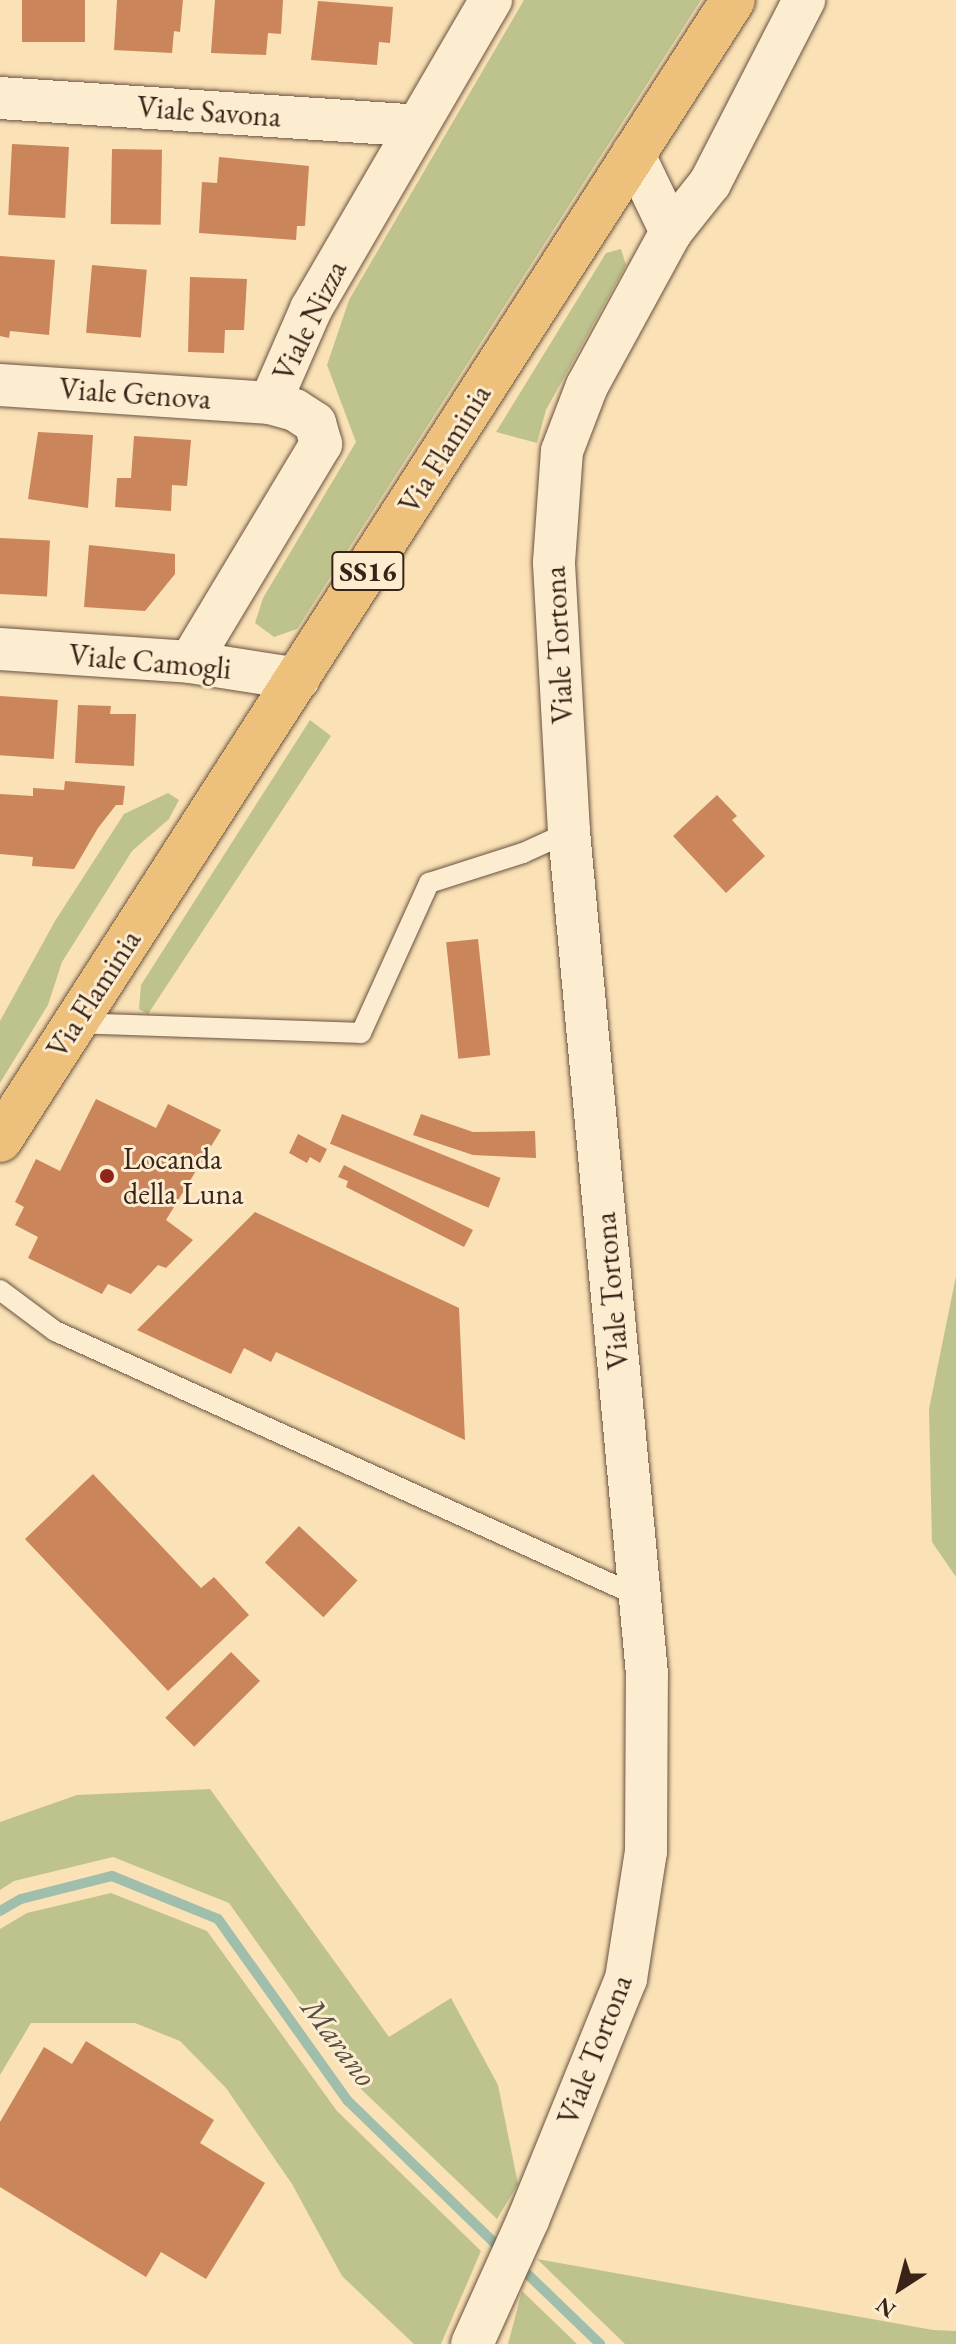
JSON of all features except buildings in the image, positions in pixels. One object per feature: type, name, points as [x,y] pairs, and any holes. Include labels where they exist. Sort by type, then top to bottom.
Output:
[{"type":"main road","name":"Via Flaminia","points":[[0,1140],[733,0]]},
{"type":"street","name":"Viale Nizza","points":[[190,662],[321,444],[315,423],[295,410],[270,403],[311,309],[491,0]]},
{"type":"street","name":"Viale Tortona","points":[[476,2332],[528,2220],[626,1979],[646,1852],[647,1674],[569,832],[554,562],[562,451],[587,386],[671,232],[710,183],[804,0]]},
{"type":"street","name":"Viale Savona","points":[[0,98],[417,126]]},
{"type":"street","points":[[633,153],[671,232]]},
{"type":"street","name":"Viale Genova","points":[[0,385],[270,403]]},
{"type":"street","name":"Viale Camogli","points":[[0,649],[190,662],[299,679]]},
{"type":"lane","points":[[75,1023],[361,1033],[429,883],[523,853],[569,832]]},
{"type":"lane","points":[[0,1290],[55,1331],[640,1597]]},
{"type":"green space","points":[[524,0],[701,0],[297,629],[274,637],[255,623],[263,598],[356,442],[327,365],[349,300]]},
{"type":"green space","points":[[621,249],[626,265],[546,410],[537,443],[496,432],[606,253]]},
{"type":"green space","points":[[310,720],[331,736],[148,1014],[139,1009],[141,985]]},
{"type":"green space","points":[[168,793],[179,800],[169,819],[132,851],[62,962],[48,1005],[0,1083],[0,1021],[55,921],[124,814]]},
{"type":"green space","points":[[956,1276],[956,1577],[932,1542],[929,1409]]},
{"type":"green space","points":[[210,1789],[389,2037],[451,1998],[498,2085],[518,2184],[497,2219],[362,2090],[229,1903],[113,1857],[14,1881],[0,1890],[0,1822],[77,1795]]},
{"type":"green space","points":[[111,1893],[207,1931],[337,2111],[481,2251],[441,2344],[414,2344],[342,2276],[292,2184],[226,2088],[180,2041],[135,2023],[31,2023],[0,2075],[0,1929],[27,1913]]},
{"type":"green space","points":[[537,2259],[933,2330],[956,2331],[956,2344],[625,2344]]},
{"type":"green space","points":[[522,2291],[577,2344],[508,2344]]},
{"type":"waterway","name":"Marano","points":[[0,1911],[21,1899],[112,1876],[218,1919],[348,2101],[503,2251]]},
{"type":"waterway","name":"Marano","points":[[518,2265],[600,2344]]},
{"type":"place","name":"Locanda della Luna","points":[[107,1176]]}]
